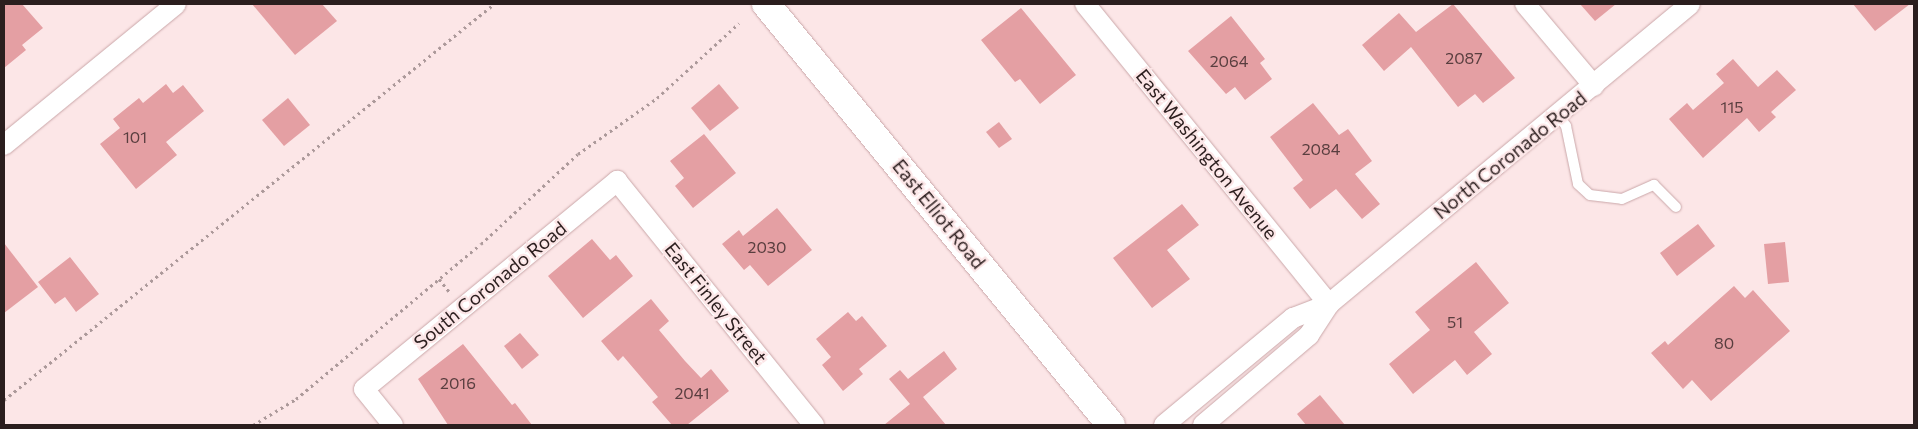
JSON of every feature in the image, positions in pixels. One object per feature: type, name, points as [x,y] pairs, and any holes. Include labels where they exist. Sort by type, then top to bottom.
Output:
[{"type":"main road","name":"East Elliot Road","points":[[766,4],[1111,425]]},
{"type":"street","points":[[4,145],[176,4]]},
{"type":"street","name":"East Washington Avenue","points":[[1085,4],[1329,304]]},
{"type":"street","points":[[1525,4],[1594,86]]},
{"type":"street","name":"North Coronado Road","points":[[1164,425],[1294,318],[1329,304],[1594,86],[1690,4]]},
{"type":"street","name":"South Coronado Road","points":[[394,425],[364,389],[617,181]]},
{"type":"street","name":"East Finley Street","points":[[617,181],[814,425]]},
{"type":"street","name":"North Coronado Road","points":[[1202,425],[1309,336],[1329,304]]},
{"type":"lane","points":[[1558,115],[1566,126],[1578,184],[1590,195],[1622,199],[1654,185],[1676,207]]},
{"type":"path","points":[[4,400],[494,4]]},
{"type":"path","points":[[253,425],[296,399],[481,244],[578,154],[658,98],[739,23]]},
{"type":"building","points":[[4,4],[22,4],[43,28],[22,45],[26,50],[4,68]]},
{"type":"building","points":[[252,4],[322,4],[337,21],[295,55]]},
{"type":"building","points":[[1453,4],[1515,78],[1483,103],[1475,94],[1458,107],[1411,47],[1384,71],[1362,45],[1399,13],[1416,32]]},
{"type":"building","points":[[1580,4],[1616,4],[1595,21]]},
{"type":"building","points":[[1853,4],[1910,4],[1875,31]]},
{"type":"building","points":[[1021,8],[1076,75],[1040,104],[1020,79],[1015,82],[981,40]]},
{"type":"building","points":[[1231,16],[1265,59],[1260,63],[1272,79],[1245,100],[1235,87],[1226,94],[1188,51]]},
{"type":"building","points":[[1733,59],[1758,87],[1777,70],[1796,90],[1771,112],[1776,117],[1759,132],[1747,118],[1703,158],[1669,119],[1687,103],[1693,110],[1724,83],[1716,74]]},
{"type":"building","points":[[166,84],[173,93],[183,85],[204,111],[166,142],[177,155],[136,189],[100,144],[120,128],[113,119],[139,98],[143,103]]},
{"type":"building","points":[[719,84],[739,108],[710,131],[691,108]]},
{"type":"building","points":[[288,98],[310,125],[284,146],[262,120]]},
{"type":"building","points":[[1313,103],[1339,135],[1348,129],[1372,161],[1355,174],[1380,204],[1362,219],[1336,189],[1310,209],[1293,188],[1303,180],[1270,137]]},
{"type":"building","points":[[999,122],[1012,139],[999,148],[986,132]]},
{"type":"building","points":[[704,134],[736,173],[693,208],[675,186],[684,178],[670,161]]},
{"type":"building","points":[[1182,204],[1199,225],[1167,250],[1190,279],[1152,308],[1113,258]]},
{"type":"building","points":[[777,208],[812,250],[768,286],[750,265],[744,270],[722,244],[739,230],[743,236]]},
{"type":"building","points":[[1698,224],[1715,246],[1677,276],[1660,253]]},
{"type":"building","points":[[592,239],[610,260],[616,255],[633,276],[583,318],[548,276]]},
{"type":"building","points":[[1785,242],[1789,282],[1768,284],[1764,244]]},
{"type":"building","points":[[4,243],[38,287],[4,313]]},
{"type":"building","points":[[70,257],[99,294],[76,312],[65,297],[55,304],[38,282]]},
{"type":"building","points":[[1476,262],[1509,303],[1474,332],[1492,354],[1467,375],[1455,360],[1413,394],[1389,364],[1430,330],[1415,312]]},
{"type":"building","points":[[1734,286],[1745,298],[1753,290],[1790,331],[1711,401],[1692,380],[1683,389],[1651,353],[1665,341],[1668,345]]},
{"type":"building","points":[[651,299],[669,321],[659,330],[685,361],[701,378],[711,369],[729,391],[687,425],[672,425],[652,402],[658,397],[623,356],[618,361],[601,341]]},
{"type":"building","points":[[848,312],[856,321],[862,316],[887,346],[859,369],[863,374],[843,391],[822,365],[831,357],[816,339]]},
{"type":"building","points":[[520,333],[539,355],[522,369],[504,346]]},
{"type":"building","points":[[463,344],[512,405],[515,403],[532,425],[448,425],[418,379]]},
{"type":"building","points":[[944,351],[957,369],[923,397],[946,425],[884,425],[910,404],[889,379],[900,370],[908,379]]},
{"type":"building","points":[[1320,395],[1345,425],[1306,425],[1297,414]]}]
